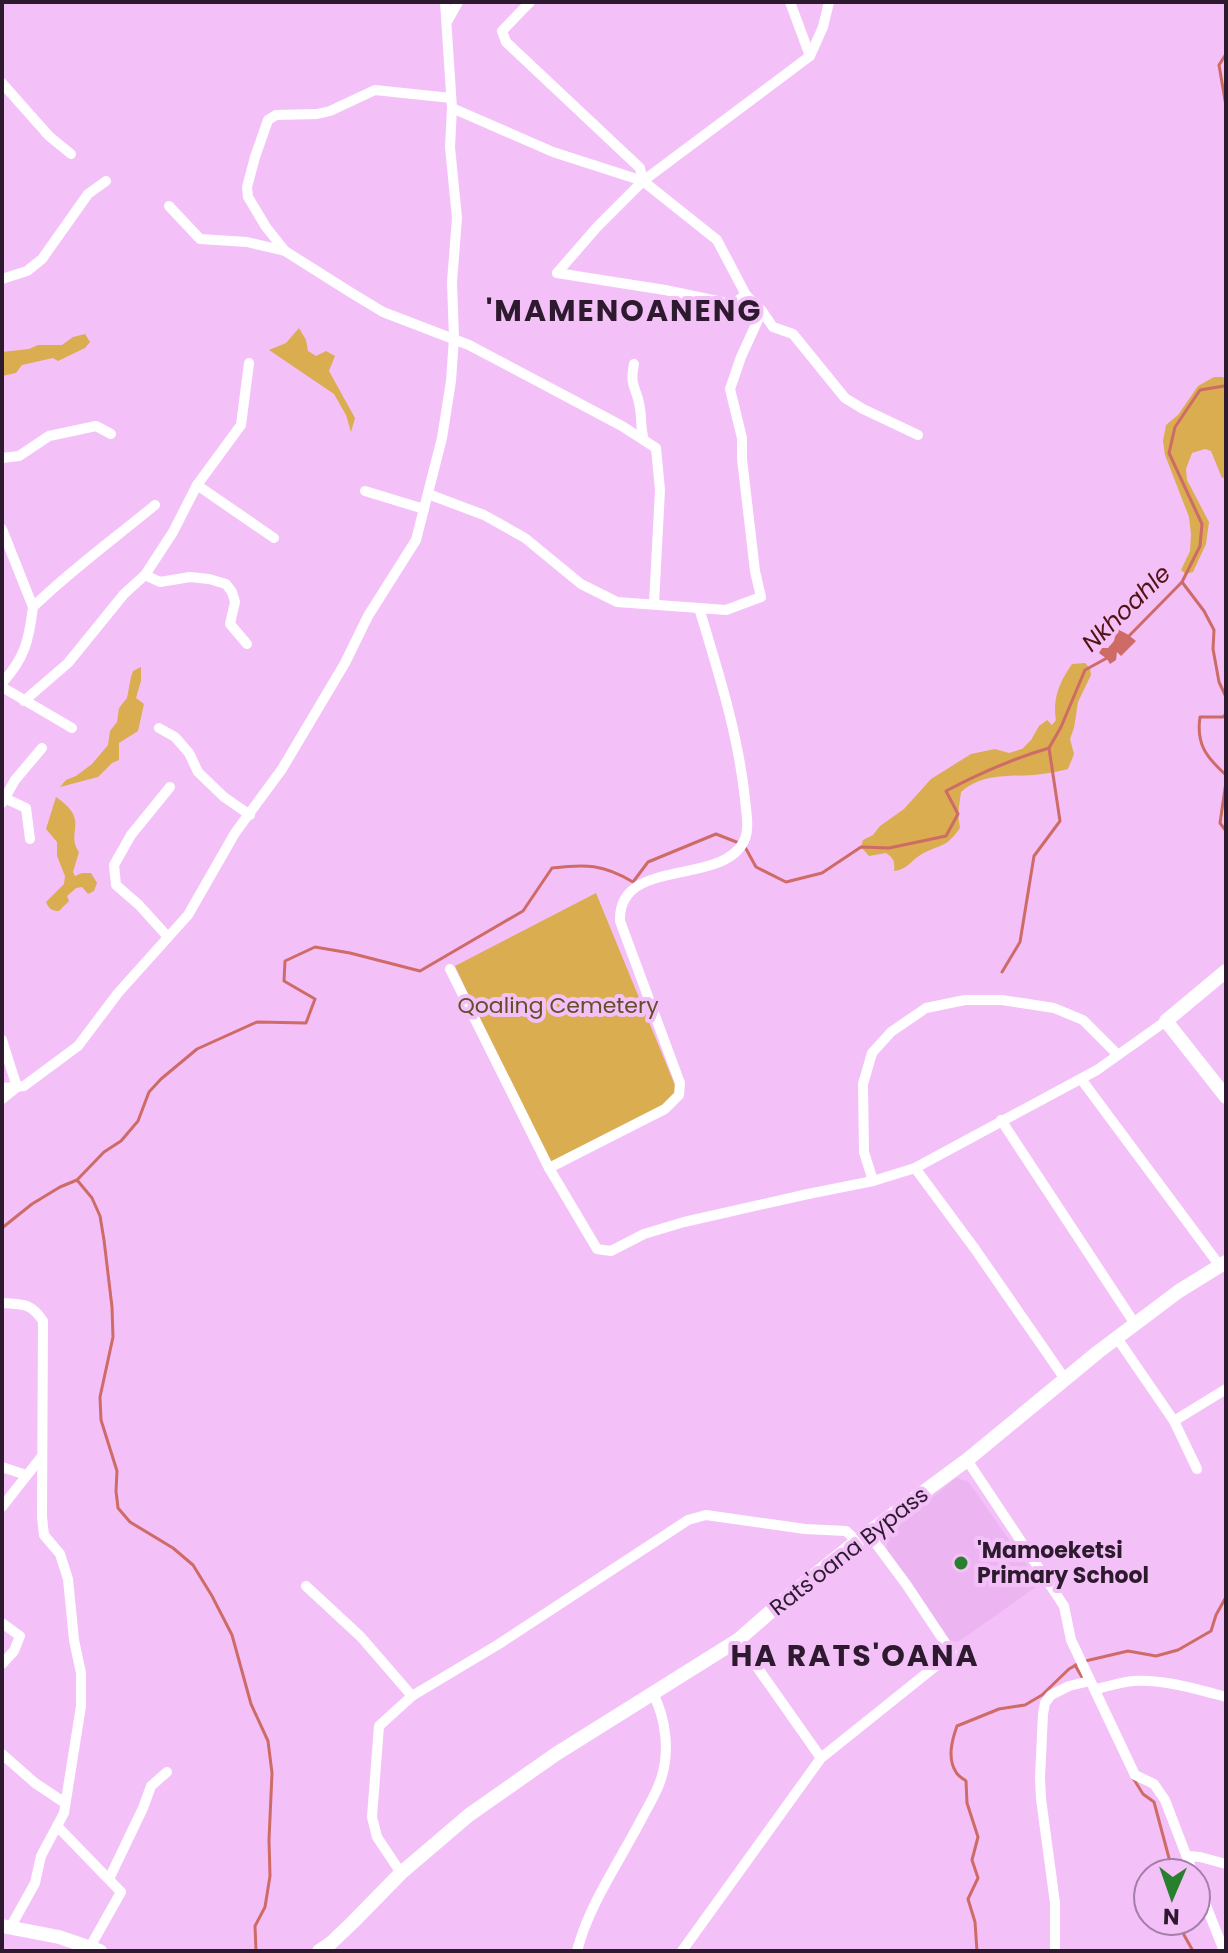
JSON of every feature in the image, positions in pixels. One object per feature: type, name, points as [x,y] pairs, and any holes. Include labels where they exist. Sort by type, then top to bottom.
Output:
[{"type":"street","points":[[2,1088],[24,1086],[78,1046],[118,993],[188,915],[235,833],[282,769],[327,695],[368,616],[416,540],[442,438],[454,338],[452,282],[457,218],[450,147],[451,103],[445,2]]},
{"type":"street","points":[[448,20],[458,2]]},
{"type":"street","points":[[530,2],[502,31],[506,42],[640,168],[643,181]]},
{"type":"street","points":[[790,2],[810,56]]},
{"type":"street","points":[[746,295],[732,304],[557,273],[643,181],[810,56],[823,27],[829,2]]},
{"type":"street","points":[[2,83],[49,136],[71,154]]},
{"type":"street","points":[[285,251],[248,197],[247,187],[268,120],[276,115],[330,111],[375,90],[451,103],[553,152],[643,181],[717,240],[746,295],[773,327],[793,334],[845,398],[918,435]]},
{"type":"street","points":[[2,279],[27,271],[42,259],[88,194],[106,181]]},
{"type":"street","points":[[169,206],[200,239],[247,242],[285,251],[383,312],[454,338],[622,426],[656,448],[660,490],[654,604]]},
{"type":"street","points":[[428,494],[484,515],[525,538],[581,584],[617,602],[726,610],[761,597],[755,571],[742,438],[730,389],[762,311]]},
{"type":"street","points":[[24,701],[68,663],[124,594],[145,575],[173,532],[197,485],[241,425],[249,363]]},
{"type":"street","points":[[634,364],[630,380],[640,407],[640,428],[644,440]]},
{"type":"street","points":[[2,458],[19,456],[49,436],[96,426],[111,434]]},
{"type":"street","points":[[197,485],[274,538]]},
{"type":"street","points":[[365,491],[424,509]]},
{"type":"street","points":[[33,607],[72,571],[155,505]]},
{"type":"street","points":[[2,529],[33,607],[29,641],[21,659],[2,685],[72,728]]},
{"type":"street","points":[[145,575],[160,582],[190,577],[226,584],[235,602],[230,624],[247,644]]},
{"type":"street","points":[[549,1168],[665,1109],[679,1095],[680,1083],[620,921],[620,912],[626,896],[647,880],[726,861],[743,844],[747,833],[744,786],[729,708],[699,608]]},
{"type":"street","points":[[159,728],[175,737],[189,753],[198,772],[224,797],[250,815]]},
{"type":"street","points":[[30,839],[26,808],[3,799],[42,748]]},
{"type":"street","points":[[168,937],[116,885],[114,865],[131,835],[170,787]]},
{"type":"street","points":[[450,969],[549,1168],[597,1249],[611,1251],[644,1234],[684,1222],[873,1181],[915,1168],[1097,1070],[1166,1021],[1226,971]]},
{"type":"street","points":[[873,1181],[864,1152],[863,1084],[872,1053],[891,1032],[926,1008],[965,1000],[1002,1000],[1054,1008],[1083,1020],[1118,1055]]},
{"type":"street","points":[[1166,1021],[1226,1097]]},
{"type":"street","points":[[2,1040],[17,1087]]},
{"type":"street","points":[[1081,1079],[1223,1264]]},
{"type":"street","points":[[2,1099],[17,1087]]},
{"type":"street","points":[[1001,1120],[1135,1324]]},
{"type":"street","points":[[915,1168],[1065,1379]]},
{"type":"street","name":"Rats'oana Bypass","points":[[319,1951],[331,1943],[401,1873],[478,1808],[556,1754],[738,1640],[863,1537],[967,1460],[1135,1324],[1179,1291],[1223,1264]]},
{"type":"street","points":[[2,1303],[24,1304],[36,1310],[43,1321],[42,1517],[44,1535],[60,1554],[68,1579],[74,1640],[81,1673],[81,1706],[64,1813],[57,1826],[41,1856],[35,1883],[6,1927],[59,1937],[95,1949],[121,1892],[57,1826]]},
{"type":"street","points":[[1117,1338],[1174,1421],[1197,1469]]},
{"type":"street","points":[[1174,1421],[1226,1389]]},
{"type":"street","points":[[2,1507],[42,1456]]},
{"type":"street","points":[[967,1460],[1064,1606],[1071,1640],[1135,1775],[1154,1784],[1165,1800],[1187,1856],[1226,1864]]},
{"type":"street","points":[[2,1467],[26,1475]]},
{"type":"street","points":[[401,1873],[377,1837],[372,1817],[379,1726],[412,1696],[499,1644],[688,1520],[706,1515],[805,1529],[846,1531],[863,1537],[906,1584],[952,1653],[821,1758],[682,1951]]},
{"type":"street","points":[[306,1586],[361,1637],[412,1696]]},
{"type":"street","points":[[2,1623],[20,1636],[14,1651],[2,1664]]},
{"type":"street","points":[[738,1640],[821,1758]]},
{"type":"street","points":[[1055,1951],[1055,1903],[1040,1778],[1045,1703],[1051,1695],[1069,1686],[1130,1681],[1198,1689],[1226,1697]]},
{"type":"street","points":[[577,1951],[583,1927],[661,1779],[665,1734],[659,1705],[653,1694]]},
{"type":"street","points":[[2,1754],[35,1783],[65,1803]]},
{"type":"street","points":[[109,1879],[151,1786],[167,1772]]},
{"type":"street","points":[[1212,1921],[1224,1951]]},
{"type":"shaded area","points":[[1117,629],[1136,641],[1121,656],[1117,652],[1116,660],[1110,664],[1099,653],[1114,641]]},
{"type":"shaded area","name":"'Mamoeketsi Primary School","points":[[956,1478],[968,1481],[1036,1578],[1036,1587],[958,1642],[950,1641],[887,1549],[887,1535]]},
{"type":"green space","points":[[299,328],[308,351],[316,356],[326,351],[335,356],[329,371],[355,418],[351,432],[334,394],[269,350],[286,343]]},
{"type":"green space","points":[[85,334],[90,342],[85,348],[58,361],[53,358],[22,365],[16,373],[2,376],[2,352],[38,345],[62,345],[73,337]]},
{"type":"green space","points":[[1214,377],[1223,377],[1226,381],[1226,477],[1222,478],[1211,451],[1205,449],[1192,453],[1186,469],[1187,480],[1209,522],[1206,544],[1193,572],[1186,574],[1181,570],[1190,551],[1189,517],[1165,455],[1163,441],[1166,425],[1178,415],[1198,386]]},
{"type":"green space","points":[[1085,663],[1091,675],[1078,702],[1070,739],[1074,754],[1068,769],[990,778],[970,785],[961,792],[960,828],[947,842],[922,854],[906,867],[894,871],[893,860],[886,853],[869,856],[861,847],[863,840],[904,809],[931,779],[971,754],[995,749],[1009,753],[1022,749],[1039,726],[1047,720],[1052,725],[1056,720],[1058,690],[1064,677],[1072,664]]},
{"type":"green space","points":[[141,667],[136,698],[144,704],[138,731],[119,743],[119,760],[98,777],[60,787],[92,764],[108,745],[119,708],[127,698],[133,671]]},
{"type":"green space","points":[[56,797],[75,819],[74,838],[79,852],[73,872],[75,876],[91,873],[97,883],[94,891],[88,894],[82,887],[76,888],[67,896],[69,901],[59,911],[51,909],[46,902],[64,884],[65,876],[57,856],[57,842],[46,829]]},
{"type":"green space","name":"Qoaling Cemetery","points":[[596,893],[679,1095],[665,1109],[549,1168],[455,966]]},
{"type":"waterway","name":"Nkhoahle","points":[[1226,54],[1219,65],[1226,106]]},
{"type":"waterway","name":"Nkhoahle","points":[[1127,638],[1182,582],[1200,546],[1202,524],[1169,453],[1175,427],[1200,390],[1226,387]]},
{"type":"waterway","points":[[1182,582],[1214,630],[1213,649],[1219,682],[1226,697]]},
{"type":"waterway","name":"Nkhoahle","points":[[745,847],[756,867],[786,882],[822,873],[861,847],[889,848],[946,836],[958,814],[946,791],[996,767],[1049,748],[1085,670],[1107,658]]},
{"type":"waterway","points":[[1226,714],[1223,717],[1200,717],[1199,727],[1204,749],[1226,775]]},
{"type":"waterway","points":[[1002,972],[1020,942],[1034,856],[1060,821],[1049,748]]},
{"type":"waterway","points":[[1226,782],[1220,823],[1226,831]]},
{"type":"waterway","name":"Nkhoahle","points":[[2,1228],[32,1204],[77,1180],[104,1152],[121,1141],[138,1121],[149,1092],[197,1049],[257,1022],[306,1023],[315,999],[284,981],[285,961],[315,947],[420,971],[523,911],[552,868],[594,867],[633,882],[648,862],[716,834],[739,843]]},
{"type":"waterway","points":[[77,1180],[92,1198],[100,1216],[104,1240],[113,1337],[100,1397],[101,1420],[117,1471],[118,1508],[130,1522],[173,1548],[193,1565],[232,1635],[251,1704],[268,1741],[272,1773],[270,1876],[265,1907],[255,1926],[256,1951]]},
{"type":"waterway","points":[[977,1951],[975,1922],[968,1899],[978,1878],[972,1860],[978,1837],[967,1803],[966,1781],[953,1767],[952,1743],[957,1726],[999,1709],[1025,1705],[1042,1695],[1069,1669],[1081,1662],[1128,1651],[1156,1656],[1178,1650],[1211,1631],[1226,1597]]},
{"type":"waterway","points":[[1075,1665],[1083,1679]]},
{"type":"waterway","points":[[1133,1778],[1143,1794],[1154,1802],[1169,1857]]},
{"type":"waterway","points":[[1185,1937],[1193,1951]]},
{"type":"place","name":"'Mamoeketsi Primary School","points":[[961,1563]]},
{"type":"district","name":"'MAMENOANENG","points":[[624,310]]},
{"type":"district","name":"HA RATS'OANA","points":[[855,1655]]}]
